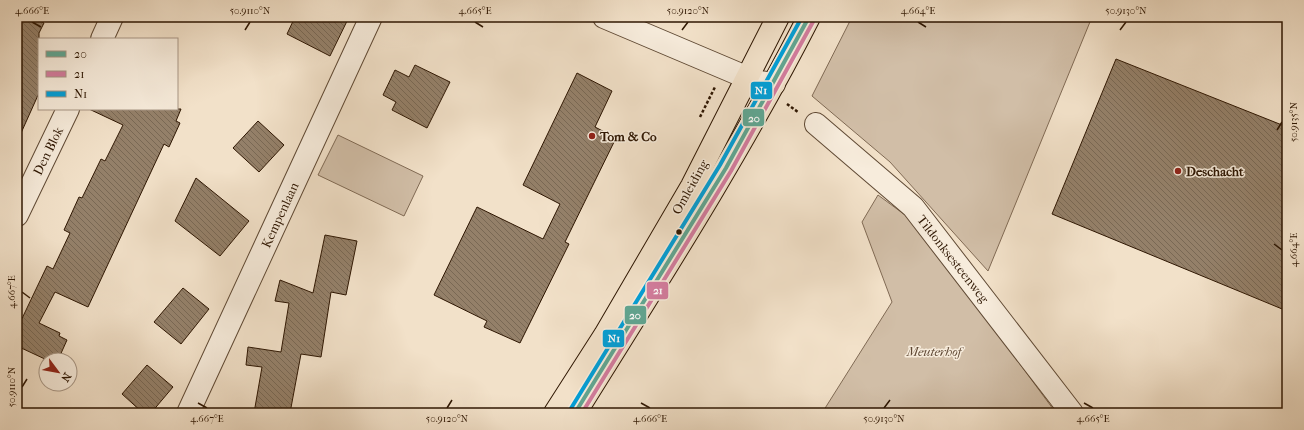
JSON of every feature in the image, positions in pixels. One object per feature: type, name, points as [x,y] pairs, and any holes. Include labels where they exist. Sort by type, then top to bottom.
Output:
[{"type":"main road","name":"Omleiding","points":[[555,413],[605,335],[692,186],[778,17]]},
{"type":"main road","name":"Omleiding","points":[[575,413],[689,231],[774,84],[809,17]]},
{"type":"street","points":[[102,38],[112,17]]},
{"type":"street","name":"Kempenlaan","points":[[188,413],[371,17]]},
{"type":"street","points":[[604,17],[748,78],[774,84]]},
{"type":"street","name":"Den Blok","points":[[17,214],[68,110]]},
{"type":"street","name":"Tildonksesteenweg","points":[[816,124],[914,207],[1072,413]]},
{"type":"green space","points":[[852,17],[1092,17],[988,271],[890,162],[812,96]]},
{"type":"green space","points":[[338,135],[423,176],[404,216],[318,175]]},
{"type":"green space","name":"Meuterhof","points":[[878,195],[916,223],[1056,413],[822,413],[892,302],[862,222]]},
{"type":"building","points":[[23,17],[32,17],[44,23],[38,38],[38,95],[17,142],[17,31]]},
{"type":"building","points":[[295,17],[349,17],[330,56],[287,34]]},
{"type":"building","name":"Deschacht","points":[[1116,59],[1287,127],[1287,311],[1052,214]]},
{"type":"building","points":[[415,65],[450,82],[427,128],[392,110],[396,102],[383,95],[395,70],[409,77]]},
{"type":"building","points":[[577,73],[612,91],[595,127],[616,138],[565,242],[569,244],[520,343],[484,327],[487,321],[434,295],[477,207],[543,239],[560,204],[523,185]]},
{"type":"building","points":[[181,109],[176,121],[180,123],[169,147],[164,144],[88,307],[55,292],[39,323],[60,333],[59,336],[67,340],[62,352],[38,352],[38,356],[17,346],[17,329],[47,266],[53,269],[70,233],[64,230],[79,197],[82,198],[101,159],[105,161],[123,125],[91,110]]},
{"type":"building","points":[[258,121],[284,145],[259,172],[233,148]]},
{"type":"building","points":[[196,178],[249,221],[220,256],[175,221]]},
{"type":"building","points":[[325,235],[357,241],[346,295],[331,292],[321,357],[301,354],[290,413],[254,413],[262,367],[246,365],[248,347],[281,352],[289,303],[275,301],[280,280],[313,293]]},
{"type":"building","points":[[183,288],[209,309],[181,344],[154,322]]},
{"type":"building","points":[[147,365],[173,387],[151,413],[143,413],[122,394]]},
{"type":"transit line","name":"N1","points":[[570,410],[720,165],[802,17]]},
{"type":"transit line","name":"20","points":[[575,413],[726,168],[809,17]]},
{"type":"transit line","name":"21","points":[[582,413],[731,171],[814,20]]},
{"type":"place","name":"Tom & Co","points":[[592,136]]},
{"type":"place","name":"Deschacht","points":[[1178,171]]}]
